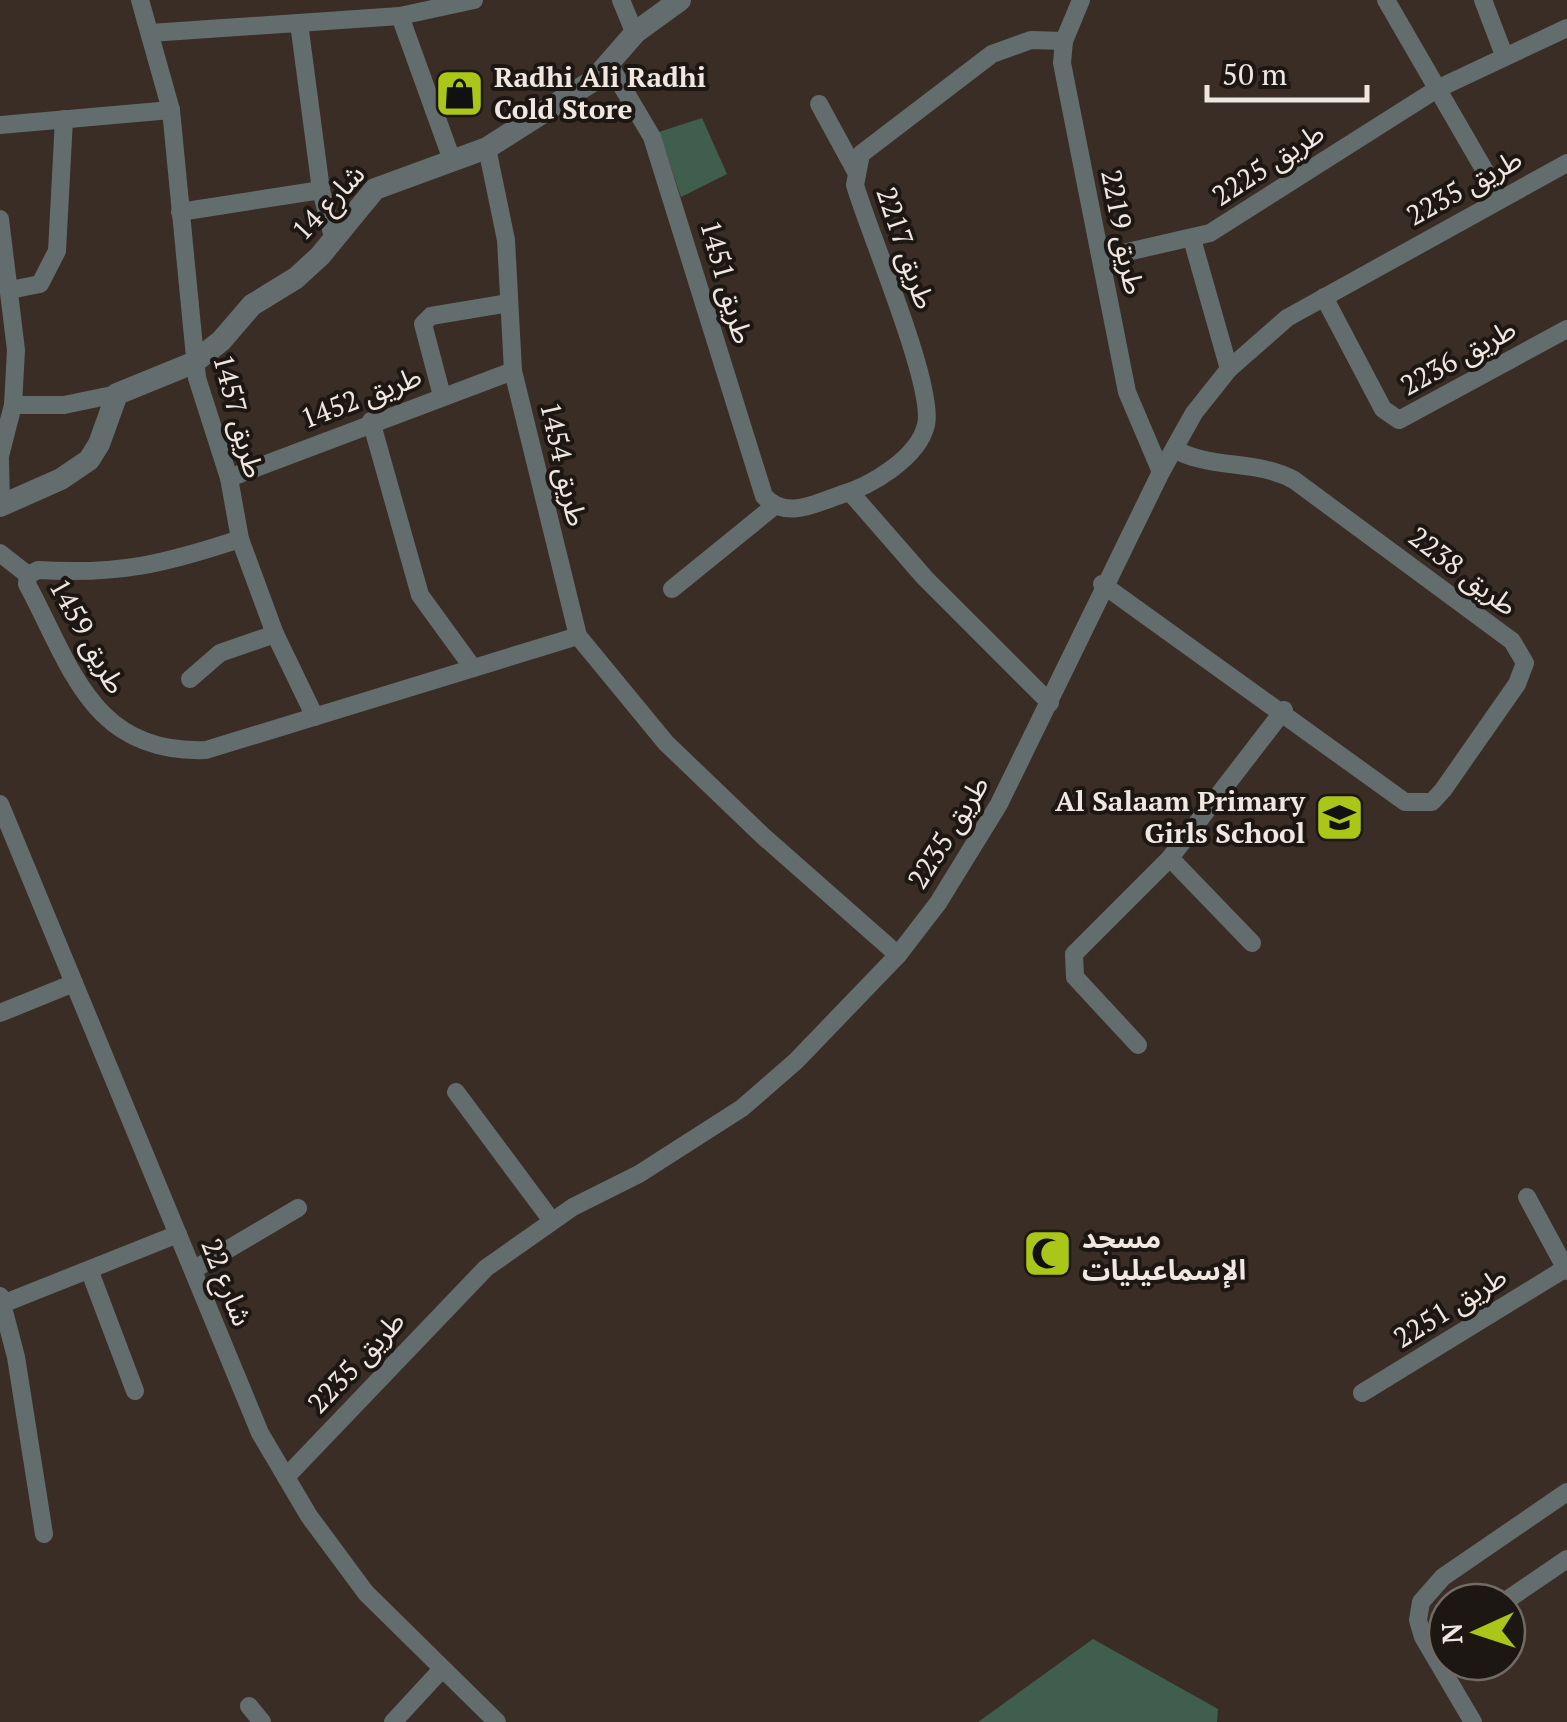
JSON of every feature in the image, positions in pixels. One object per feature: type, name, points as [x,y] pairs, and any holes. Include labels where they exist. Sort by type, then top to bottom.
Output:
[{"type":"street","name":"طريق 1457","points":[[140,0],[170,110],[194,362],[229,478],[240,538],[275,634],[315,716]]},
{"type":"street","points":[[150,33],[400,16],[474,0]]},
{"type":"street","points":[[621,0],[634,34]]},
{"type":"street","name":"شارع 14","points":[[117,394],[194,362],[221,341],[252,304],[296,278],[334,241],[375,189],[487,148],[610,66],[634,34],[680,0]]},
{"type":"street","name":"طريق 2219","points":[[1081,0],[1064,41],[1062,63],[1127,392],[1160,472]]},
{"type":"street","points":[[1386,0],[1500,197]]},
{"type":"street","points":[[1483,0],[1504,55]]},
{"type":"street","points":[[400,16],[452,160]]},
{"type":"street","points":[[298,22],[321,190],[334,241]]},
{"type":"street","name":"طريق 2225","points":[[1101,258],[1192,239],[1219,228],[1438,89],[1567,28]]},
{"type":"street","name":"طريق 2217","points":[[779,508],[850,492],[912,454],[926,426],[926,406],[855,185],[855,170],[874,143],[992,54],[1031,40],[1064,41]]},
{"type":"street","name":"طريق 1451","points":[[610,66],[652,137],[764,496],[779,508]]},
{"type":"street","points":[[818,104],[855,170]]},
{"type":"street","points":[[0,125],[170,110]]},
{"type":"street","points":[[10,290],[40,284],[55,260],[64,119]]},
{"type":"street","name":"طريق 1454","points":[[487,148],[506,240],[513,370],[578,636]]},
{"type":"street","name":"طريق 2235","points":[[286,1477],[486,1268],[552,1220],[690,1144],[742,1108],[796,1061],[898,955],[938,903],[999,804],[1050,703],[1102,584],[1160,472],[1194,413],[1229,369],[1287,318],[1567,163]]},
{"type":"street","points":[[180,212],[321,190]]},
{"type":"street","points":[[0,219],[16,350],[12,405],[0,458],[1,505],[60,479],[89,460],[117,394]]},
{"type":"street","points":[[1192,239],[1229,369]]},
{"type":"street","name":"طريق 2236","points":[[1324,297],[1383,409],[1399,420],[1567,329]]},
{"type":"street","points":[[442,396],[423,324],[431,316],[509,303]]},
{"type":"street","name":"طريق 1452","points":[[229,478],[513,370]]},
{"type":"street","points":[[12,405],[64,406],[117,394]]},
{"type":"street","points":[[371,421],[420,595],[473,668]]},
{"type":"street","name":"طريق 2238","points":[[1102,584],[1284,710],[1404,802],[1432,802],[1518,684],[1525,664],[1512,641],[1294,480],[1265,467],[1204,462],[1174,449]]},
{"type":"street","points":[[850,492],[925,578],[1050,703]]},
{"type":"street","points":[[672,589],[779,508]]},
{"type":"street","name":"طريق 1459","points":[[240,538],[143,568],[112,573],[38,570],[28,575],[27,584],[101,717],[124,732],[169,746],[206,750],[578,636]]},
{"type":"street","points":[[0,553],[28,575]]},
{"type":"street","points":[[190,679],[220,653],[275,634]]},
{"type":"street","points":[[578,636],[666,743],[763,836],[898,955]]},
{"type":"street","points":[[1138,1045],[1074,977],[1074,954],[1170,858],[1284,710]]},
{"type":"street","name":"شارع 22","points":[[0,804],[242,1394],[286,1477],[366,1593],[497,1722]]},
{"type":"street","points":[[1170,858],[1252,943]]},
{"type":"street","points":[[0,1013],[74,984]]},
{"type":"street","points":[[456,1092],[552,1220]]},
{"type":"street","name":"طريق 2251","points":[[1362,1393],[1566,1270],[1527,1196]]},
{"type":"street","points":[[193,1270],[298,1208]]},
{"type":"street","points":[[44,1534],[1,1302],[90,1272],[178,1234]]},
{"type":"street","points":[[90,1272],[135,1391]]},
{"type":"street","points":[[1438,1582],[1567,1492]]},
{"type":"street","points":[[1527,1586],[1567,1559]]},
{"type":"street","points":[[1427,1594],[1418,1620],[1427,1631]]},
{"type":"street","points":[[393,1722],[442,1669]]},
{"type":"street","points":[[1455,1682],[1472,1722]]},
{"type":"street","points":[[249,1706],[262,1722]]},
{"type":"green space","points":[[702,118],[727,174],[681,197],[659,132]]},
{"type":"green space","points":[[1093,1639],[1218,1709],[1217,1722],[978,1722]]},
{"type":"place","name":"Radhi Ali Radhi Cold Store","points":[[459,93]]},
{"type":"place","name":"Al Salaam Primary Girls School","points":[[1340,817]]},
{"type":"place","name":"مسجد الإسماعيليات","points":[[1047,1254]]}]
